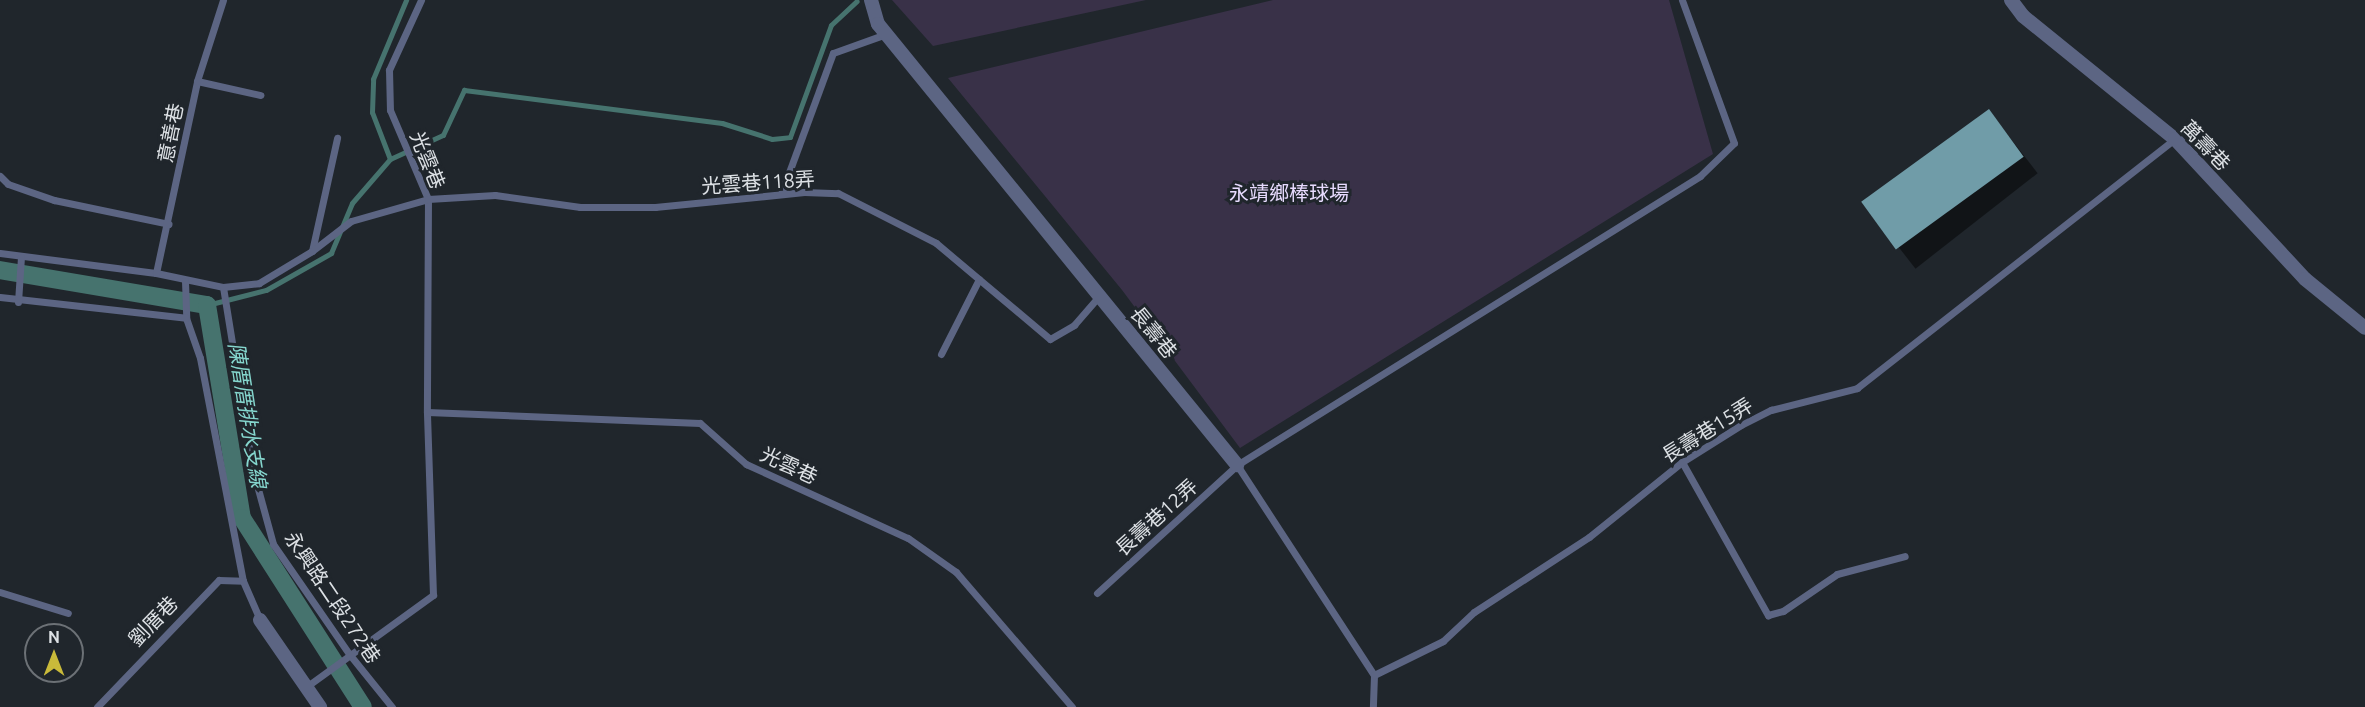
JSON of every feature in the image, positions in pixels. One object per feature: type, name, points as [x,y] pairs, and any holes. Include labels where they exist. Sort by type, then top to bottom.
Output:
[{"type":"street","name":"長壽巷","points":[[872,0],[878,24],[1237,465]]},
{"type":"street","name":"萬壽巷","points":[[2011,0],[2023,16],[2175,139],[2305,279],[2365,328]]},
{"type":"street","points":[[260,620],[304,688],[320,707]]},
{"type":"lane","name":"意善巷","points":[[156,273],[169,224],[196,81],[223,0]]},
{"type":"lane","name":"光雲巷","points":[[304,688],[323,677],[434,595],[427,412],[428,199],[390,110],[389,70],[421,0]]},
{"type":"lane","name":"長壽巷12弄","points":[[1097,593],[1237,465],[1700,176],[1734,143],[1682,0]]},
{"type":"lane","points":[[782,194],[833,52],[886,34]]},
{"type":"lane","points":[[196,81],[260,95]]},
{"type":"lane","points":[[312,251],[337,138]]},
{"type":"lane","name":"長壽巷15弄","points":[[1374,675],[1443,641],[1474,612],[1589,537],[1682,462],[1771,410],[1857,388],[2175,139]]},
{"type":"lane","points":[[0,176],[8,184],[54,200],[169,224]]},
{"type":"lane","name":"光雲巷118弄","points":[[428,199],[495,195],[580,207],[655,207],[782,194],[838,193],[936,243],[1050,339],[1074,325],[1100,296]]},
{"type":"lane","points":[[0,253],[156,273],[185,281],[223,287],[259,283],[312,251],[351,221],[428,199]]},
{"type":"lane","points":[[18,302],[21,257]]},
{"type":"lane","points":[[941,354],[979,279]]},
{"type":"lane","points":[[185,281],[186,318],[200,358],[243,581],[260,620]]},
{"type":"lane","name":"永興路二段272巷","points":[[223,287],[252,467],[273,544],[350,655],[392,707]]},
{"type":"lane","points":[[0,297],[18,302],[186,318]]},
{"type":"lane","name":"光雲巷","points":[[427,412],[700,423],[746,464],[908,538],[956,572],[1072,707]]},
{"type":"lane","points":[[1682,462],[1768,615],[1783,611],[1837,574],[1905,556]]},
{"type":"lane","name":"長壽巷","points":[[1237,465],[1374,675]]},
{"type":"lane","name":"劉厝巷","points":[[97,707],[219,580],[243,581]]},
{"type":"lane","points":[[0,592],[68,613]]},
{"type":"lane","points":[[1373,707],[1374,675]]},
{"type":"green space","points":[[892,0],[1146,0],[933,46]]},
{"type":"green space","name":"永靖鄉棒球場","points":[[1273,0],[1669,0],[1713,154],[1240,448],[1122,290],[948,78]]},
{"type":"building","points":[[1989,109],[2024,157],[1896,250],[1861,202]]},
{"type":"waterway","points":[[207,305],[266,290],[331,253],[352,203],[390,159],[372,112],[373,79],[406,0]]},
{"type":"waterway","points":[[390,159],[443,135],[464,90],[722,123],[772,139],[790,137],[831,25],[857,1]]},
{"type":"waterway","name":"陳厝厝排水支線","points":[[0,270],[207,305],[242,518],[363,707]]}]
